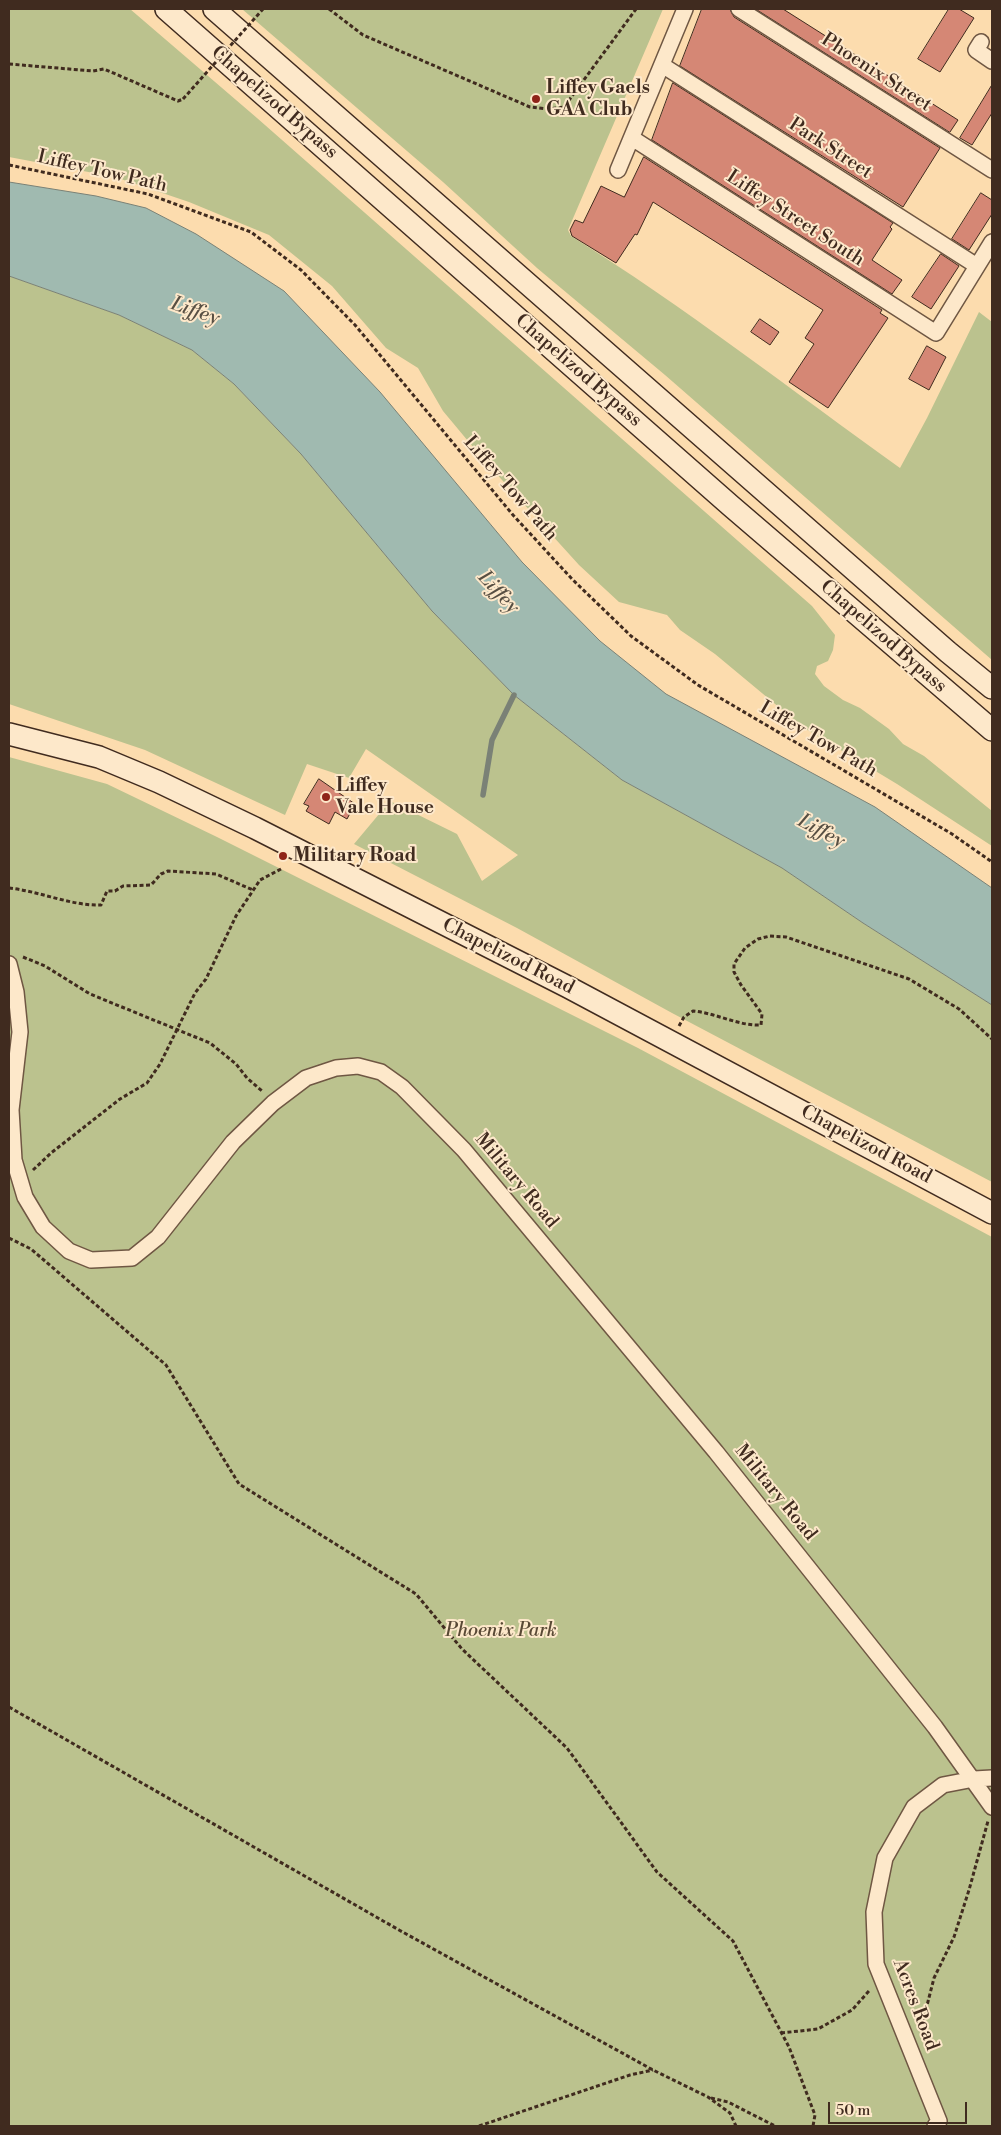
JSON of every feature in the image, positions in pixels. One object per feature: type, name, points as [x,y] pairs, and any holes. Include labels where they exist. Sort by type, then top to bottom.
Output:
[{"type":"main road","name":"Chapelizod Bypass","points":[[166,9],[717,493],[992,730]]},
{"type":"main road","name":"Chapelizod Bypass","points":[[214,9],[992,688]]},
{"type":"main road","name":"Chapelizod Road","points":[[9,734],[98,757],[159,782],[388,895],[992,1212]]},
{"type":"street","points":[[618,170],[685,9]]},
{"type":"street","name":"Phoenix Street","points":[[739,9],[992,170]]},
{"type":"street","points":[[981,42],[976,50],[992,61]]},
{"type":"street","name":"Park Street","points":[[662,65],[977,266]]},
{"type":"street","name":"Liffey Street South","points":[[632,138],[936,333],[977,266]]},
{"type":"street","points":[[977,266],[992,242]]},
{"type":"street","name":"Military Road","points":[[12,959],[20,1032],[11,1110],[12,1143],[25,1197],[43,1227],[69,1251],[91,1260],[132,1258],[158,1237],[233,1142],[273,1103],[306,1078],[336,1068],[358,1066],[381,1072],[421,1106],[464,1150],[716,1452],[974,1779],[990,1804]]},
{"type":"street","name":"Acres Road","points":[[935,2126],[938,2121],[876,1964],[874,1912],[885,1858],[914,1807],[943,1785],[974,1779],[992,1778]]},
{"type":"path","points":[[9,64],[93,71],[104,69],[178,101],[183,99],[263,9]]},
{"type":"path","points":[[329,9],[363,35],[530,107],[547,109],[564,107],[636,9]]},
{"type":"path","name":"Liffey Tow Path","points":[[9,164],[148,194],[251,232],[301,270],[354,325],[513,515],[572,579],[632,636],[698,685],[952,834],[992,862]]},
{"type":"path","points":[[20,1179],[120,1099],[147,1083],[196,993],[206,979],[236,916],[260,880],[281,869]]},
{"type":"path","points":[[9,888],[30,891],[82,905],[101,904],[107,891],[115,891],[123,886],[151,885],[161,874],[168,871],[216,874],[253,890]]},
{"type":"path","points":[[671,1042],[684,1017],[693,1011],[711,1013],[741,1024],[761,1025],[762,1014],[741,985],[734,972],[734,964],[745,948],[758,939],[770,936],[786,937],[805,942],[910,979],[959,1009],[992,1039]]},
{"type":"path","points":[[12,959],[45,966],[90,994],[210,1043],[223,1052],[273,1103]]},
{"type":"path","points":[[9,1238],[31,1250],[166,1365],[239,1484],[416,1594],[462,1649],[567,1748],[657,1872],[733,1941],[781,2033],[815,2115],[814,2126]]},
{"type":"path","points":[[9,1707],[305,1877],[653,2070],[708,2097],[730,2113],[736,2126]]},
{"type":"path","points":[[916,2063],[921,2026],[934,1978],[954,1937],[980,1856],[990,1804]]},
{"type":"path","points":[[781,2033],[818,2029],[827,2025],[852,2010],[881,1977]]},
{"type":"path","points":[[479,2126],[630,2075],[653,2070]]},
{"type":"path","points":[[708,2097],[728,2102],[775,2126]]},
{"type":"green space","points":[[9,9],[130,9],[257,118],[812,606],[835,635],[833,650],[828,661],[817,666],[815,674],[824,686],[843,700],[860,708],[889,729],[903,744],[924,756],[992,811],[992,846],[897,784],[804,728],[715,654],[680,630],[667,615],[619,602],[579,565],[483,459],[443,411],[418,368],[386,348],[332,286],[269,235],[189,202],[115,177],[9,157]]},
{"type":"green space","points":[[242,9],[663,9],[568,230],[571,236],[655,291],[900,468],[979,312],[992,322],[992,660],[665,375],[537,268],[443,182]]},
{"type":"green space","points":[[9,276],[119,315],[192,350],[234,384],[301,454],[432,611],[514,695],[622,780],[782,868],[863,923],[992,1005],[992,1182],[672,1013],[517,928],[354,844],[390,801],[457,834],[482,881],[518,855],[366,749],[349,778],[307,764],[285,815],[145,750],[9,704]]},
{"type":"green space","name":"Phoenix Park","points":[[9,757],[107,784],[217,837],[638,1048],[992,1237],[992,2126],[9,2126]]},
{"type":"water","name":"Liffey","points":[[9,182],[96,196],[146,208],[196,234],[284,291],[380,392],[522,562],[600,641],[666,694],[875,807],[992,888],[992,1005],[863,923],[782,868],[622,780],[514,695],[432,611],[301,454],[234,384],[192,350],[119,315],[9,276]]},
{"type":"building","points":[[702,9],[730,9],[734,17],[940,148],[903,207],[680,66]]},
{"type":"building","points":[[756,9],[783,9],[958,120],[950,132]]},
{"type":"building","points":[[949,9],[959,9],[974,18],[940,72],[918,59]]},
{"type":"building","points":[[673,83],[893,223],[890,227],[892,229],[872,260],[902,280],[892,294],[652,140]]},
{"type":"building","points":[[992,85],[992,113],[972,145],[960,138]]},
{"type":"building","points":[[644,157],[882,310],[880,313],[888,318],[828,408],[789,382],[814,344],[805,338],[823,310],[653,202],[637,235],[635,234],[616,263],[572,236],[570,230],[575,220],[583,223],[601,186],[624,197]]},
{"type":"building","points":[[981,193],[992,200],[992,214],[969,250],[952,239]]},
{"type":"building","points":[[941,254],[959,266],[931,309],[912,297]]},
{"type":"building","points":[[760,319],[779,332],[770,345],[751,332]]},
{"type":"building","points":[[927,346],[946,357],[929,390],[909,379]]},
{"type":"building","name":"Liffey Vale House","points":[[319,779],[355,804],[347,819],[335,812],[329,824],[306,811],[309,806],[304,804]]},
{"type":"waterway","points":[[483,795],[492,740],[514,695]]},
{"type":"place","name":"Liffey Gaels GAA Club","points":[[536,99]]},
{"type":"place","name":"Liffey Vale House","points":[[326,797]]},
{"type":"place","name":"Military Road","points":[[283,856]]}]
